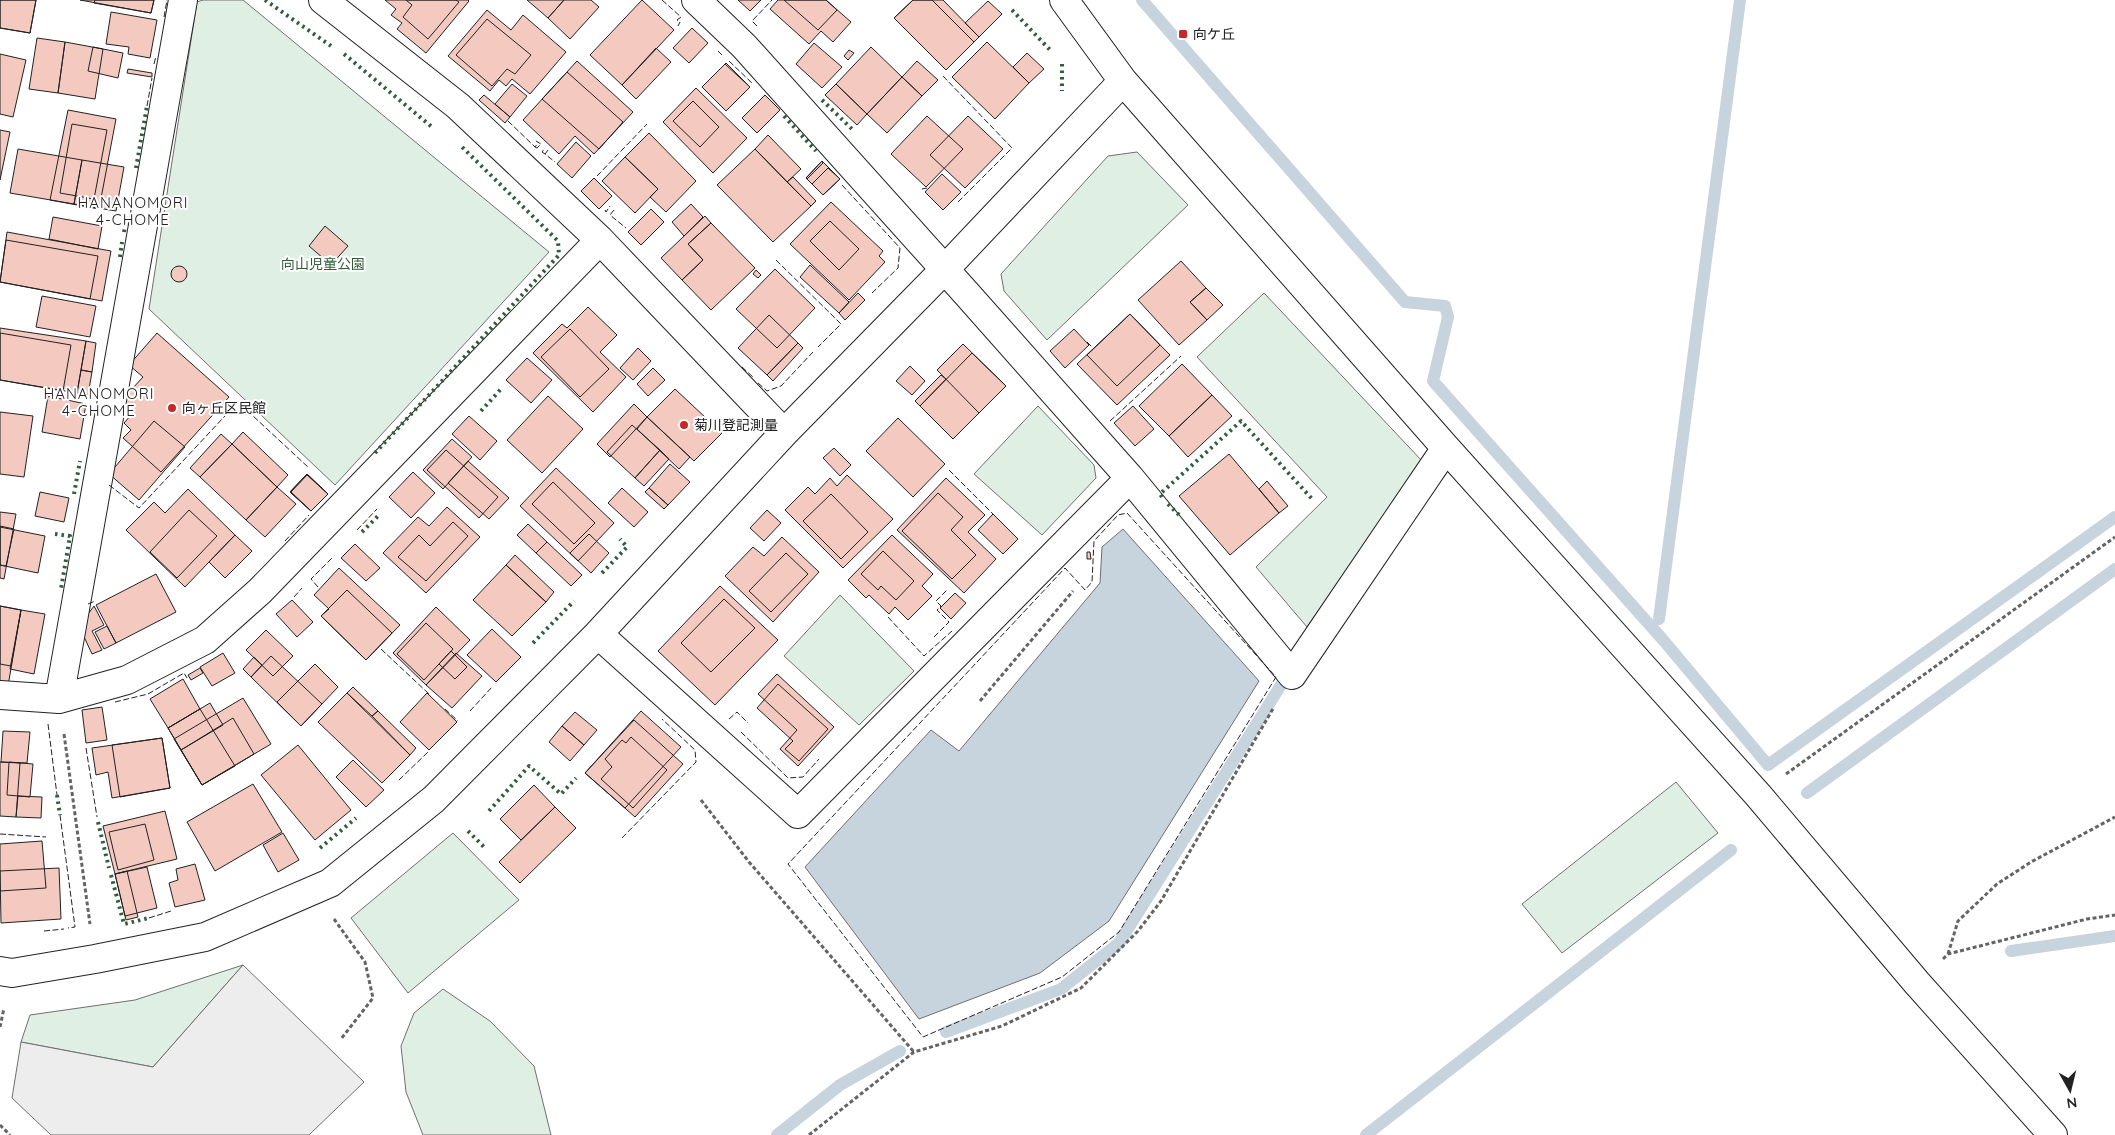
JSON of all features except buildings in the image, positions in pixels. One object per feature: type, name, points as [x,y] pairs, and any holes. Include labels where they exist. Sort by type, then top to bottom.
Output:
[{"type":"street","points":[[59,699],[183,0]]},
{"type":"street","points":[[323,0],[458,106],[600,240],[784,433]]},
{"type":"street","points":[[696,0],[744,46],[1130,478],[1292,675],[1446,448]]},
{"type":"street","points":[[1064,0],[1123,81],[1446,448],[1758,795],[1917,983],[2053,1135]]},
{"type":"street","points":[[0,971],[12,973],[205,937],[330,883],[434,799],[598,634],[784,433],[945,269],[1123,81]]},
{"type":"street","points":[[0,695],[59,699],[127,680],[205,640],[260,591],[600,240]]},
{"type":"street","points":[[598,634],[798,814],[1130,478]]},
{"type":"path","points":[[1758,795],[2115,537]]},
{"type":"path","points":[[809,1135],[914,1052],[1002,1026],[1081,988],[1138,931],[1161,901],[1292,675]]},
{"type":"path","points":[[59,699],[95,959]]},
{"type":"path","points":[[701,800],[749,862],[914,1052]]},
{"type":"path","points":[[1948,954],[1958,921],[1997,884],[2031,862],[2115,817]]},
{"type":"path","points":[[329,913],[365,962],[373,998],[342,1039]]},
{"type":"path","points":[[1917,983],[1948,954],[2087,919],[2115,916]]},
{"type":"path","points":[[0,1125],[10,1135]]},
{"type":"green space","name":"向山児童公園","points":[[203,0],[243,0],[549,252],[335,485],[149,309],[197,2]]},
{"type":"green space","points":[[1137,152],[1188,205],[1047,340],[1004,291],[1001,274],[1108,156]]},
{"type":"green space","points":[[1264,293],[1423,462],[1307,627],[1256,567],[1327,497],[1197,357]]},
{"type":"green space","points":[[1038,406],[1094,465],[1096,478],[1042,535],[974,474]]},
{"type":"green space","points":[[840,595],[914,671],[859,725],[784,656]]},
{"type":"green space","points":[[1676,782],[1718,833],[1562,953],[1522,904]]},
{"type":"green space","points":[[453,833],[519,900],[408,993],[351,918]]},
{"type":"green space","points":[[243,965],[153,1067],[21,1042],[30,1015],[135,1000]]},
{"type":"green space","points":[[443,989],[490,1021],[534,1066],[551,1135],[423,1135],[406,1092],[401,1046],[414,1013]]},
{"type":"shaded area","points":[[1123,529],[1259,681],[1109,921],[1040,973],[919,1019],[805,867],[931,730],[959,751],[1100,583],[1102,547]]},
{"type":"shaded area","points":[[243,965],[364,1082],[309,1135],[51,1135],[12,1098],[21,1042],[153,1067]]},
{"type":"waterway","points":[[1142,0],[1405,302],[1445,306],[1448,317],[1433,381],[1664,641],[1768,765],[2115,517]]},
{"type":"waterway","points":[[1659,619],[1740,0]]},
{"type":"waterway","points":[[1807,793],[2115,569]]},
{"type":"waterway","points":[[946,1032],[1061,989],[1119,943],[1291,669]]},
{"type":"waterway","points":[[1366,1135],[1731,850]]},
{"type":"waterway","points":[[2011,951],[2115,936]]},
{"type":"waterway","points":[[777,1135],[840,1085],[900,1051]]},
{"type":"hedge","points":[[265,0],[334,48]]},
{"type":"hedge","points":[[1012,10],[1052,52]]},
{"type":"hedge","points":[[344,54],[432,127]]},
{"type":"hedge","points":[[1062,64],[1062,91]]},
{"type":"hedge","points":[[822,100],[852,129],[853,127]]},
{"type":"hedge","points":[[136,168],[147,106]]},
{"type":"hedge","points":[[784,116],[816,151]]},
{"type":"hedge","points":[[375,453],[559,255],[558,241],[461,146]]},
{"type":"hedge","points":[[124,232],[127,213]]},
{"type":"hedge","points":[[120,257],[122,242]]},
{"type":"hedge","points":[[481,411],[501,389]]},
{"type":"hedge","points":[[1162,497],[1160,494],[1241,421],[1314,501]]},
{"type":"hedge","points":[[74,494],[80,461]]},
{"type":"hedge","points":[[1168,504],[1179,515]]},
{"type":"hedge","points":[[362,532],[379,515]]},
{"type":"hedge","points":[[55,534],[70,536],[61,589]]},
{"type":"hedge","points":[[602,573],[627,547],[620,539]]},
{"type":"hedge","points":[[533,643],[574,601]]},
{"type":"hedge","points":[[489,811],[529,766],[561,794],[576,778]]},
{"type":"hedge","points":[[57,795],[60,815]]},
{"type":"hedge","points":[[320,848],[356,818]]},
{"type":"hedge","points":[[98,822],[109,868]]},
{"type":"hedge","points":[[468,831],[486,849]]},
{"type":"hedge","points":[[111,875],[124,924],[149,918]]},
{"type":"fence","points":[[164,17],[167,0]]},
{"type":"fence","points":[[662,0],[681,17],[677,20],[680,22],[678,26]]},
{"type":"fence","points":[[757,26],[752,21],[772,0]]},
{"type":"fence","points":[[718,51],[722,55]]},
{"type":"fence","points":[[154,64],[156,56]]},
{"type":"fence","points":[[729,61],[753,84]]},
{"type":"fence","points":[[943,76],[1012,148],[958,202]]},
{"type":"fence","points":[[147,106],[152,78]]},
{"type":"fence","points":[[508,121],[535,147],[538,143]]},
{"type":"fence","points":[[597,176],[647,124]]},
{"type":"fence","points":[[535,147],[537,148],[541,144],[536,141]]},
{"type":"fence","points":[[545,148],[542,152],[545,154]]},
{"type":"fence","points":[[548,150],[545,154],[555,162]]},
{"type":"fence","points":[[842,185],[900,248],[898,268],[872,293]]},
{"type":"fence","points":[[922,189],[927,188]]},
{"type":"fence","points":[[605,210],[606,212],[610,206]]},
{"type":"fence","points":[[614,210],[610,215],[626,228]]},
{"type":"fence","points":[[776,260],[841,324],[818,347]]},
{"type":"fence","points":[[1087,342],[1092,347]]},
{"type":"fence","points":[[758,383],[767,391],[781,386],[813,352]]},
{"type":"fence","points":[[1110,421],[1181,356]]},
{"type":"fence","points":[[742,367],[754,378]]},
{"type":"fence","points":[[109,485],[139,508],[238,402],[309,468]]},
{"type":"fence","points":[[949,470],[993,514]]},
{"type":"fence","points":[[357,530],[377,509]]},
{"type":"fence","points":[[1127,513],[1276,677],[1119,932],[1062,977],[923,1037],[788,864],[1065,568],[1085,590],[1092,582],[1094,541],[1118,515],[1127,513]]},
{"type":"fence","points":[[285,541],[309,515]]},
{"type":"fence","points":[[318,587],[311,579],[332,558]]},
{"type":"fence","points":[[294,597],[302,588]]},
{"type":"fence","points":[[934,637],[949,622],[937,610],[941,606],[936,601],[948,589]]},
{"type":"fence","points":[[88,604],[95,601]]},
{"type":"fence","points":[[888,617],[924,656],[952,631]]},
{"type":"fence","points":[[381,649],[429,694]]},
{"type":"fence","points":[[115,702],[148,694],[184,673],[187,678]]},
{"type":"fence","points":[[470,711],[493,686]]},
{"type":"fence","points":[[445,709],[458,721]]},
{"type":"fence","points":[[729,719],[737,712],[748,723]]},
{"type":"fence","points":[[622,838],[696,762],[695,750],[662,719]]},
{"type":"fence","points":[[48,724],[57,795]]},
{"type":"fence","points":[[741,732],[788,778],[803,777],[819,759]]},
{"type":"fence","points":[[86,748],[97,817]]},
{"type":"fence","points":[[399,780],[428,752]]},
{"type":"fence","points":[[60,815],[75,927],[68,928]]},
{"type":"fence","points":[[0,834],[46,837]]},
{"type":"fence","points":[[149,918],[171,911]]},
{"type":"fence","points":[[44,931],[64,929]]},
{"type":"place","name":"向ケ丘","points":[[1183,34]]},
{"type":"place","name":"向ヶ丘区民館","points":[[172,408]]},
{"type":"place","name":"菊川登記測量","points":[[684,425]]},
{"type":"district","name":"HANANOMORI 4-CHOME","points":[[133,210]]},
{"type":"district","name":"HANANOMORI 4-CHOME","points":[[99,402]]}]
